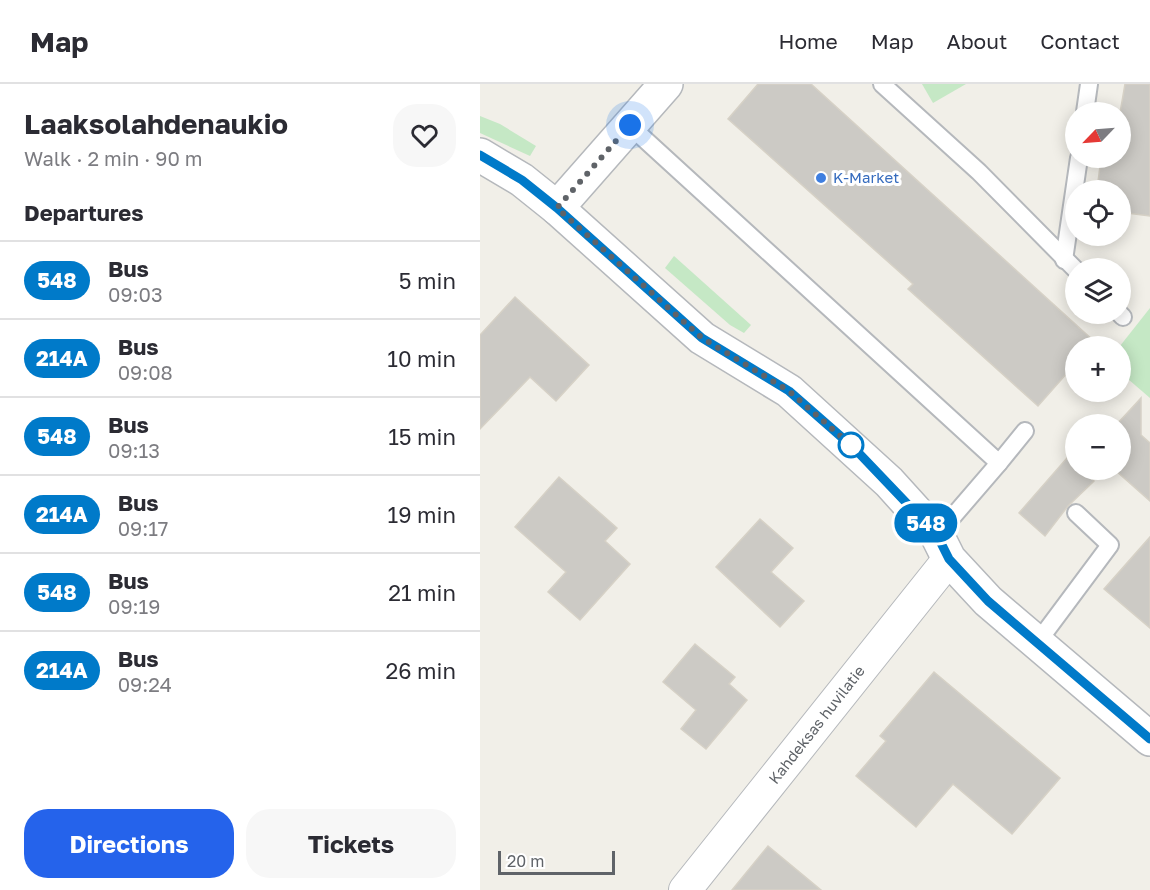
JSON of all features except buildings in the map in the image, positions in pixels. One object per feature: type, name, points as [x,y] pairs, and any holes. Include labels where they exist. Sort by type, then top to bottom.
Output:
[{"type":"street","points":[[557,208],[666,84]]},
{"type":"street","points":[[480,155],[522,180],[557,208],[702,338],[789,391],[882,475],[988,601],[1150,739]]},
{"type":"street","name":"Kahdeksas huvilatie","points":[[685,890],[943,547]]},
{"type":"lane","points":[[882,84],[979,172],[1065,260]]},
{"type":"lane","points":[[1086,102],[1089,84]]},
{"type":"lane","points":[[630,125],[999,463]]},
{"type":"lane","points":[[1071,258],[1078,168]]},
{"type":"lane","points":[[943,547],[999,463],[1025,431]]},
{"type":"lane","points":[[1037,643],[1110,545],[1076,513]]},
{"type":"green space","points":[[922,84],[966,84],[933,103]]},
{"type":"green space","points":[[480,116],[500,124],[536,146],[530,156],[480,133]]},
{"type":"green space","points":[[674,256],[751,325],[744,333],[730,325],[665,268]]},
{"type":"green space","points":[[1150,308],[1150,398],[1131,382],[1131,336],[1128,336]]},
{"type":"bus line","name":"548","points":[[480,155],[522,180],[557,208],[702,338],[789,391],[889,482],[937,535],[949,559],[988,601],[1150,739]]},
{"type":"place","name":"K-Market","points":[[821,178]]},
{"type":"route","points":[[630,125],[557,208],[702,338],[789,391],[854,448],[851,445]]}]
